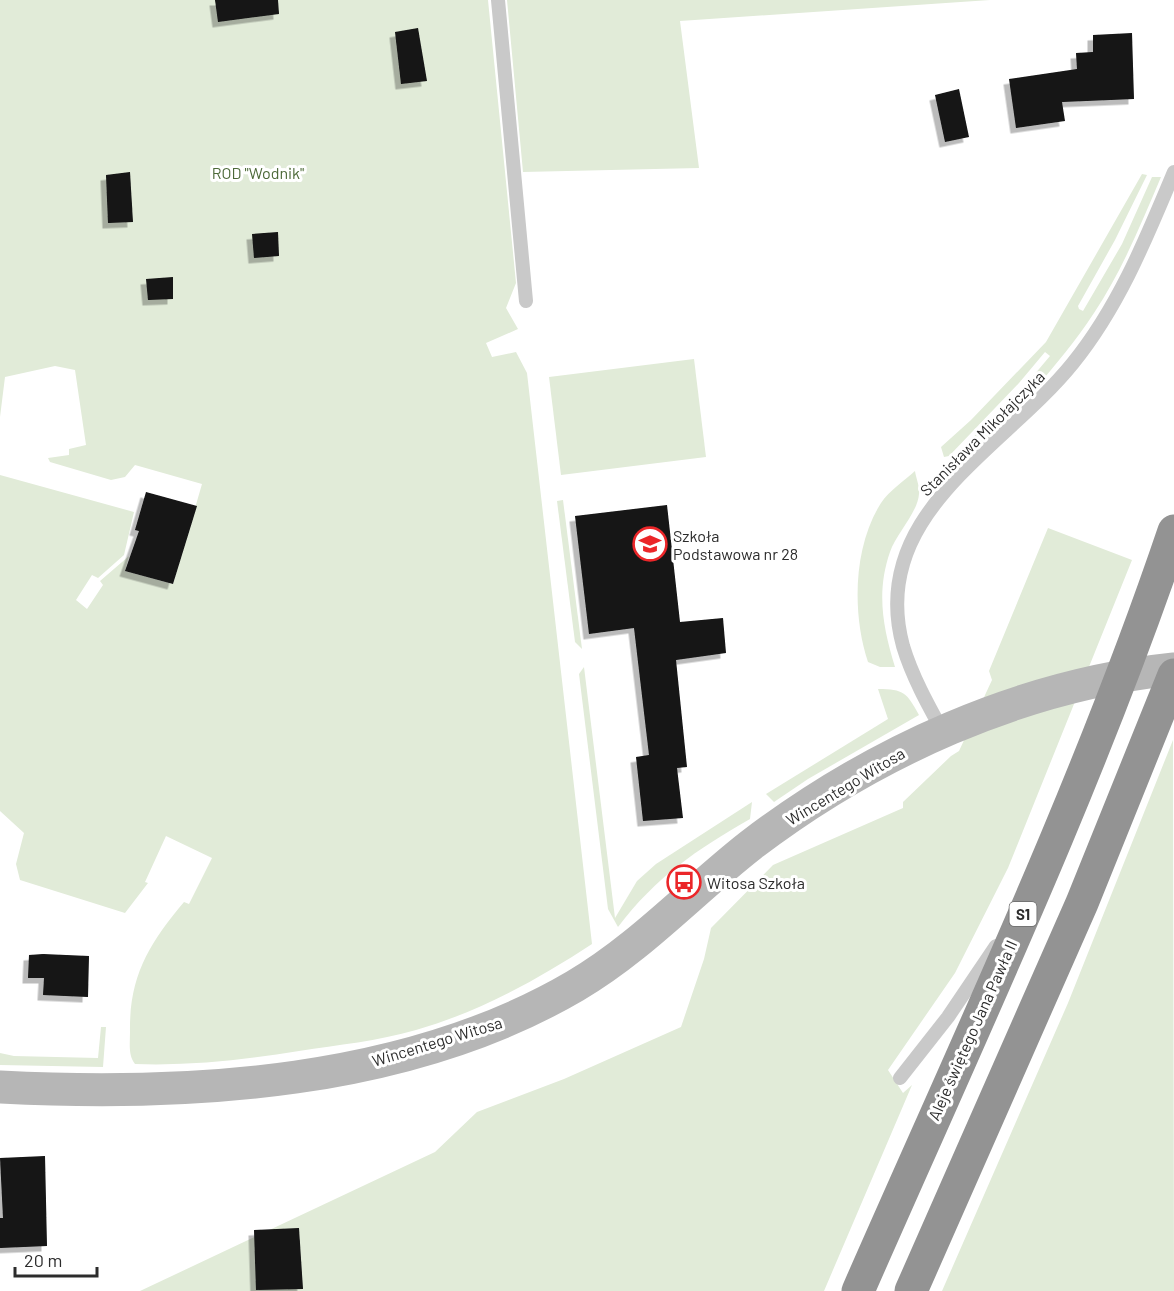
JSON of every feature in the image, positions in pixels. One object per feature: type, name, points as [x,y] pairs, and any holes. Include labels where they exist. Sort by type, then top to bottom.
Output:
[{"type":"highway","name":"Aleje świętego Jana Pawła II","points":[[858,1291],[1034,890],[1146,613],[1174,531]]},
{"type":"highway","points":[[911,1291],[1082,903],[1174,675]]},
{"type":"street","name":"Wincentego Witosa","points":[[0,1087],[154,1088],[234,1084],[355,1066],[468,1036],[507,1021],[576,985],[607,965],[750,847],[804,808],[879,763],[975,717],[1104,680],[1174,669]]},
{"type":"lane","points":[[498,0],[526,302]]},
{"type":"lane","name":"Stanisława Mikołajczyka","points":[[943,732],[913,674],[898,621],[896,595],[900,569],[909,544],[940,496],[1047,392],[1101,325],[1143,248],[1174,172]]},
{"type":"lane","points":[[900,1078],[948,1017],[1034,890]]},
{"type":"green space","name":"ROD \"Wodnik\"","points":[[0,0],[488,0],[516,283],[506,308],[518,329],[486,343],[492,357],[516,352],[527,373],[592,944],[507,994],[439,1023],[373,1040],[237,1060],[135,1064],[130,1053],[130,1032],[133,994],[137,977],[161,932],[184,902],[189,904],[212,858],[166,836],[145,882],[148,883],[125,913],[20,880],[16,864],[24,833],[0,811],[0,475],[134,512],[124,555],[98,578],[92,575],[76,600],[87,609],[103,585],[100,581],[129,556],[125,571],[173,584],[202,484],[135,465],[125,477],[111,480],[50,462],[48,458],[69,455],[69,449],[86,445],[75,370],[55,366],[5,377],[0,417]]},
{"type":"green space","points":[[507,0],[990,0],[680,21],[699,168],[523,172]]},
{"type":"green space","points":[[1142,174],[1147,175],[1115,240],[1078,306],[1083,311],[1122,244],[1152,177],[1161,177],[1122,264],[1094,313],[1058,362],[1007,420],[966,457],[955,465],[951,464],[952,458],[1023,388],[1050,356],[1045,352],[1019,383],[949,456],[944,457],[941,447],[971,420],[1046,342]]},
{"type":"green space","points":[[694,359],[706,457],[561,475],[549,377]]},
{"type":"green space","points":[[915,471],[919,488],[918,501],[893,545],[883,581],[884,624],[895,667],[880,667],[868,662],[859,623],[860,560],[872,520],[881,503],[892,490]]},
{"type":"green space","points":[[563,500],[582,649],[575,642],[557,501]]},
{"type":"green space","points":[[1048,528],[1132,560],[1008,868],[955,973],[888,1070],[903,1093],[912,1085],[824,1291],[140,1291],[435,1152],[477,1112],[564,1079],[681,1027],[704,959],[711,928],[773,865],[903,808],[903,802],[959,751],[992,680],[989,671]]},
{"type":"green space","points":[[584,667],[615,918],[637,881],[656,864],[752,802],[750,819],[712,842],[662,879],[632,909],[618,927],[608,909],[579,674]]},
{"type":"green space","points":[[878,689],[894,690],[904,694],[919,715],[808,779],[774,802],[766,794],[888,719]]},
{"type":"green space","points":[[1173,740],[1174,1291],[942,1291],[1068,1003]]},
{"type":"green space","points":[[101,1027],[106,1027],[103,1067],[0,1065],[0,1053],[14,1056],[98,1058]]},
{"type":"building","points":[[215,0],[278,0],[279,14],[218,22]]},
{"type":"building","points":[[418,28],[427,81],[401,84],[395,32]]},
{"type":"building","points":[[1132,33],[1134,99],[1062,102],[1065,121],[1016,128],[1009,79],[1077,69],[1076,53],[1093,52],[1093,35]]},
{"type":"building","points":[[959,89],[969,137],[945,142],[935,95]]},
{"type":"building","points":[[130,172],[133,222],[108,223],[106,175]]},
{"type":"building","points":[[278,232],[279,256],[254,258],[252,234]]},
{"type":"building","points":[[173,277],[173,299],[148,300],[146,279]]},
{"type":"building","points":[[146,492],[197,506],[173,584],[125,571],[139,531],[135,530]]},
{"type":"building","points":[[667,505],[680,622],[723,618],[726,653],[676,660],[687,767],[677,768],[683,818],[643,821],[636,757],[649,755],[634,628],[589,634],[575,516]]},
{"type":"building","points":[[29,955],[89,956],[88,997],[43,995],[44,978],[28,978]]},
{"type":"building","points":[[45,1156],[47,1246],[0,1248],[0,1218],[3,1218],[0,1158]]},
{"type":"building","points":[[299,1228],[303,1289],[256,1290],[254,1230]]},
{"type":"place","name":"Szkoła Podstawowa nr 28","points":[[650,544]]},
{"type":"place","name":"Witosa Szkoła","points":[[684,882]]}]
